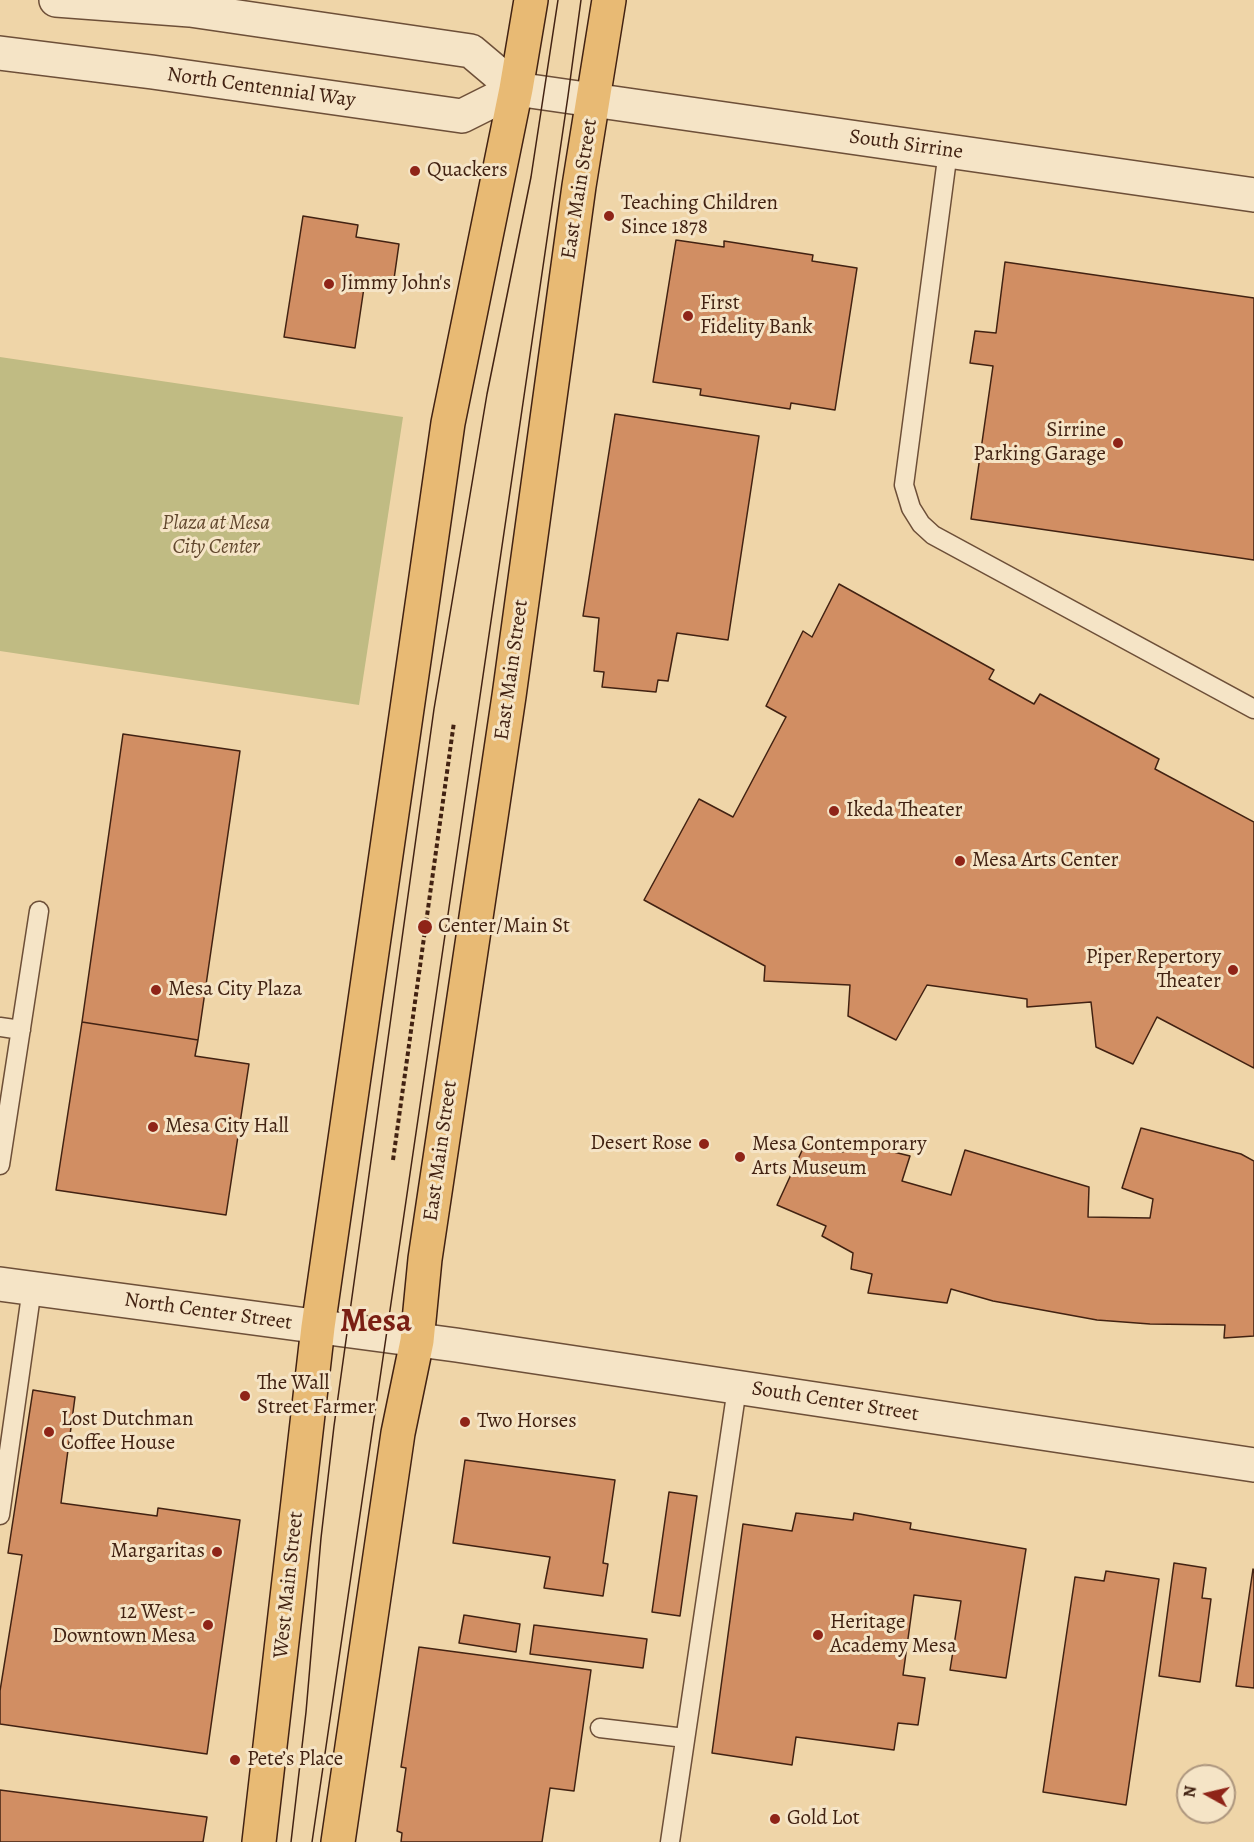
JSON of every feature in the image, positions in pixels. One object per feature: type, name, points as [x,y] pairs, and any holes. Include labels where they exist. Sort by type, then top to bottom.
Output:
[{"type":"main road","points":[[318,1327],[332,1243],[448,423],[516,89],[531,0]]},
{"type":"main road","name":"East Main Street","points":[[417,1341],[425,1259],[512,674],[579,186],[609,0]]},
{"type":"main road","name":"West Main Street","points":[[260,1842],[318,1327]]},
{"type":"main road","points":[[338,1842],[398,1433],[417,1341]]},
{"type":"street","points":[[56,0],[191,5],[471,51],[516,89]]},
{"type":"street","name":"North Centennial Way","points":[[0,53],[462,116],[516,89]]},
{"type":"street","name":"South Sirrine","points":[[516,89],[1254,195]]},
{"type":"street","name":"North Center Street","points":[[0,1284],[417,1341]]},
{"type":"street","name":"South Center Street","points":[[417,1341],[1254,1465]]},
{"type":"lane","points":[[948,151],[904,486],[911,508],[921,524],[933,535],[1254,709]]},
{"type":"lane","points":[[0,1166],[2,1135],[39,911]]},
{"type":"lane","points":[[0,1027],[21,1030]]},
{"type":"lane","points":[[0,1515],[32,1288]]},
{"type":"lane","points":[[670,1842],[737,1388]]},
{"type":"lane","points":[[600,1728],[685,1738]]},
{"type":"path","points":[[393,1160],[454,722]]},
{"type":"green space","name":"Plaza at Mesa City Center","points":[[0,357],[403,417],[359,705],[0,651]]},
{"type":"building","name":"Jimmy John's","points":[[303,216],[358,225],[356,237],[399,244],[393,286],[365,281],[355,348],[284,337]]},
{"type":"building","points":[[676,240],[724,247],[724,241],[813,255],[812,261],[857,268],[835,410],[791,403],[790,409],[700,395],[701,389],[653,382]]},
{"type":"building","name":"Sirrine Parking Garage","points":[[1005,262],[1254,298],[1254,560],[971,519],[993,366],[970,363],[975,331],[996,333]]},
{"type":"building","points":[[615,414],[759,436],[728,640],[677,633],[668,681],[658,680],[656,692],[602,687],[604,672],[594,671],[599,618],[583,616]]},
{"type":"building","name":"Mesa Arts Center","points":[[839,584],[994,670],[989,679],[1034,704],[1040,694],[1159,759],[1155,769],[1254,822],[1254,1068],[1157,1017],[1133,1064],[1096,1047],[1091,1002],[1027,1007],[1027,999],[927,985],[896,1040],[848,1016],[850,985],[764,981],[765,966],[644,900],[699,799],[733,817],[786,717],[766,706],[803,631],[812,637]]},
{"type":"building","name":"Mesa City Plaza","points":[[123,734],[240,751],[198,1040],[82,1022]]},
{"type":"building","name":"Mesa City Hall","points":[[82,1022],[198,1040],[195,1056],[249,1064],[226,1215],[56,1190]]},
{"type":"building","points":[[1141,1128],[1241,1154],[1254,1161],[1254,1336],[1224,1338],[1225,1325],[1150,1324],[1097,1320],[993,1301],[951,1289],[947,1303],[868,1293],[872,1274],[851,1269],[853,1253],[822,1236],[826,1226],[777,1205],[805,1144],[843,1152],[849,1141],[910,1156],[902,1181],[951,1195],[965,1150],[1089,1187],[1088,1217],[1150,1218],[1153,1199],[1122,1188]]},
{"type":"building","points":[[33,1390],[75,1397],[61,1503],[157,1516],[158,1508],[240,1520],[207,1754],[0,1724],[0,1691],[22,1555],[8,1553]]},
{"type":"building","points":[[465,1460],[615,1480],[603,1563],[608,1564],[603,1596],[544,1588],[550,1557],[453,1543]]},
{"type":"building","points":[[669,1492],[697,1496],[680,1616],[652,1612]]},
{"type":"building","name":"Heritage Academy Mesa","points":[[796,1513],[853,1520],[854,1513],[911,1523],[910,1529],[1026,1549],[1006,1678],[950,1670],[961,1601],[914,1595],[903,1675],[925,1678],[918,1725],[898,1723],[894,1750],[796,1737],[792,1765],[712,1753],[743,1524],[792,1531]]},
{"type":"building","points":[[1174,1563],[1206,1568],[1202,1598],[1211,1599],[1200,1682],[1159,1676]]},
{"type":"building","points":[[1254,1570],[1254,1688],[1236,1686]]},
{"type":"building","points":[[1106,1571],[1159,1579],[1126,1805],[1043,1792],[1075,1577],[1104,1581]]},
{"type":"building","points":[[464,1615],[520,1624],[516,1652],[459,1643]]},
{"type":"building","points":[[534,1625],[647,1639],[643,1668],[530,1654]]},
{"type":"building","points":[[419,1647],[591,1670],[574,1791],[550,1788],[542,1842],[401,1842],[402,1833],[397,1831],[406,1768],[401,1767]]},
{"type":"building","points":[[0,1790],[207,1817],[203,1842],[0,1842]]},
{"type":"tram line","points":[[291,1842],[334,1426],[434,709],[487,394],[531,177],[558,0]]},
{"type":"tram line","points":[[312,1842],[581,0]]},
{"type":"place","name":"Quackers","points":[[415,171]]},
{"type":"place","name":"Teaching Children Since 1878","points":[[609,216]]},
{"type":"place","name":"Jimmy John's","points":[[329,284]]},
{"type":"place","name":"First Fidelity Bank","points":[[688,316]]},
{"type":"place","name":"Sirrine Parking Garage","points":[[1118,443]]},
{"type":"place","name":"Ikeda Theater","points":[[834,811]]},
{"type":"place","name":"Mesa Arts Center","points":[[960,861]]},
{"type":"place","name":"Center/Main St","points":[[425,927]]},
{"type":"place","name":"Piper Repertory Theater","points":[[1233,970]]},
{"type":"place","name":"Mesa City Plaza","points":[[156,990]]},
{"type":"place","name":"Mesa City Hall","points":[[153,1127]]},
{"type":"place","name":"Desert Rose","points":[[704,1144]]},
{"type":"place","name":"Mesa Contemporary Arts Museum","points":[[740,1157]]},
{"type":"place","name":"The Wall Street Farmer","points":[[245,1396]]},
{"type":"place","name":"Two Horses","points":[[465,1422]]},
{"type":"place","name":"Lost Dutchman Coffee House","points":[[49,1432]]},
{"type":"place","name":"Margaritas","points":[[217,1552]]},
{"type":"place","name":"12 West - Downtown Mesa","points":[[208,1625]]},
{"type":"place","name":"Heritage Academy Mesa","points":[[818,1635]]},
{"type":"place","name":"Pete’s Place","points":[[235,1760]]},
{"type":"place","name":"Gold Lot","points":[[775,1819]]},
{"type":"district","name":"Mesa","points":[[376,1323]]}]
